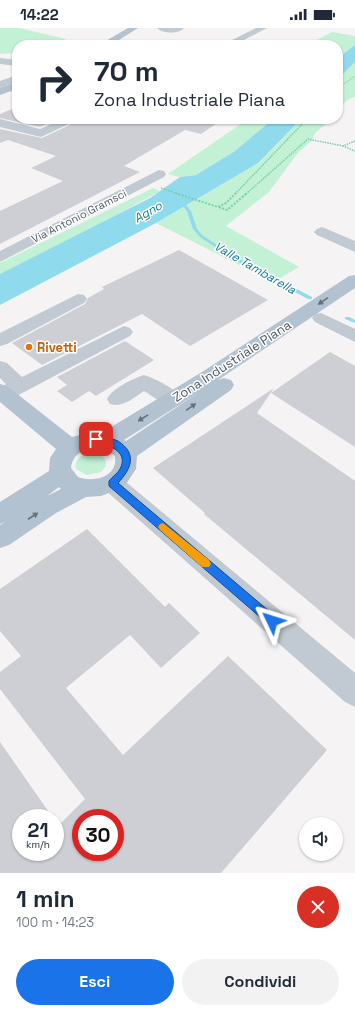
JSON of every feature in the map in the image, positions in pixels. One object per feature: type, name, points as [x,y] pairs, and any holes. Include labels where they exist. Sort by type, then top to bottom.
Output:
[{"type":"main road","points":[[113,40],[134,28]]},
{"type":"main road","points":[[0,92],[12,87]]},
{"type":"main road","name":"Zona Industriale Piana","points":[[107,440],[209,378],[355,280]]},
{"type":"main road","name":"Zona Industriale Piana","points":[[124,453],[355,295]]},
{"type":"main road","points":[[8,390],[69,447]]},
{"type":"main road","points":[[86,440],[107,440],[120,448],[124,453],[126,461],[124,470],[112,483],[101,487],[82,488],[73,485],[62,475],[60,462],[69,447],[86,440]]},
{"type":"main road","points":[[0,514],[62,475]]},
{"type":"main road","points":[[0,538],[48,506],[82,488]]},
{"type":"street","points":[[161,28],[177,30],[180,28]]},
{"type":"street","points":[[238,40],[263,28]]},
{"type":"street","points":[[0,56],[12,56]]},
{"type":"street","points":[[0,61],[12,62]]},
{"type":"street","points":[[0,85],[12,80]]},
{"type":"street","points":[[0,123],[41,133],[60,124]]},
{"type":"street","name":"Via Antonio Gramsci","points":[[0,257],[157,180]]},
{"type":"street","points":[[322,232],[355,247]]},
{"type":"street","points":[[0,340],[78,299]]},
{"type":"street","points":[[321,318],[355,336]]},
{"type":"street","points":[[0,367],[8,390],[124,332]]},
{"type":"street","points":[[117,400],[144,382],[173,400]]},
{"type":"street","points":[[112,483],[355,692]]},
{"type":"path","points":[[343,84],[355,76]]},
{"type":"path","points":[[218,207],[226,203],[302,124]]},
{"type":"path","points":[[157,180],[208,204],[226,210],[308,139],[343,146],[355,151]]},
{"type":"path","points":[[343,146],[355,141]]},
{"type":"green space","points":[[0,28],[19,28],[66,39],[12,40],[12,53],[0,54]]},
{"type":"green space","points":[[332,32],[355,36],[355,45],[343,54],[343,40],[317,40]]},
{"type":"green space","points":[[355,62],[355,97],[349,99],[343,106],[343,74]]},
{"type":"green space","points":[[241,124],[267,124],[235,151],[196,175],[180,177],[168,174]]},
{"type":"green space","points":[[296,124],[326,124],[315,133],[312,140],[297,154],[269,192],[226,226],[299,267],[273,282],[156,223],[258,163]]},
{"type":"green space","points":[[153,188],[160,191],[80,235],[0,274],[0,263]]},
{"type":"green space","points":[[88,453],[98,453],[105,459],[106,466],[101,472],[87,475],[76,469],[78,459]]},
{"type":"water","points":[[355,45],[355,62],[343,74],[343,54]]},
{"type":"water","name":"Agno","points":[[267,124],[296,124],[258,163],[156,223],[0,305],[0,274],[150,198],[180,177],[196,175],[235,151]]},
{"type":"building","points":[[12,109],[12,121],[0,118],[0,114]]},
{"type":"building","points":[[27,124],[47,124],[40,127]]},
{"type":"building","points":[[72,124],[216,124],[201,134],[185,130],[124,166],[140,172],[0,244],[0,211],[63,181],[31,168],[56,156],[8,140],[0,143],[0,129],[42,138]]},
{"type":"building","points":[[179,250],[268,300],[190,346],[142,314],[42,365],[12,343],[85,304],[88,298],[104,289],[102,287]]},
{"type":"building","points":[[125,341],[154,360],[96,396],[89,391],[72,402],[57,391],[67,385],[57,377]]},
{"type":"building","points":[[330,352],[355,366],[355,447],[271,393]]},
{"type":"building","points":[[274,388],[257,413],[355,481],[355,640],[204,514],[205,513],[153,468]]},
{"type":"building","points":[[87,529],[165,607],[169,603],[200,633],[161,668],[130,635],[66,688],[123,755],[228,656],[327,750],[221,873],[0,873],[0,742],[47,809],[12,809],[12,861],[64,861],[64,820],[72,812],[72,861],[124,861],[124,809],[75,809],[85,799],[0,689],[0,672],[21,656],[0,631],[0,589]]},
{"type":"waterway","name":"Valle Tambarella","points":[[180,200],[189,211],[195,229],[201,236],[236,259],[310,298]]},
{"type":"waterway","name":"Valle Tambarella","points":[[347,318],[355,322]]},
{"type":"slow traffic","points":[[163,527],[206,564]]},
{"type":"place","name":"Rivetti","points":[[29,347]]},
{"type":"route","points":[[96,439],[107,440],[114,443],[124,453],[126,461],[124,470],[119,478],[112,483],[272,621]]}]
